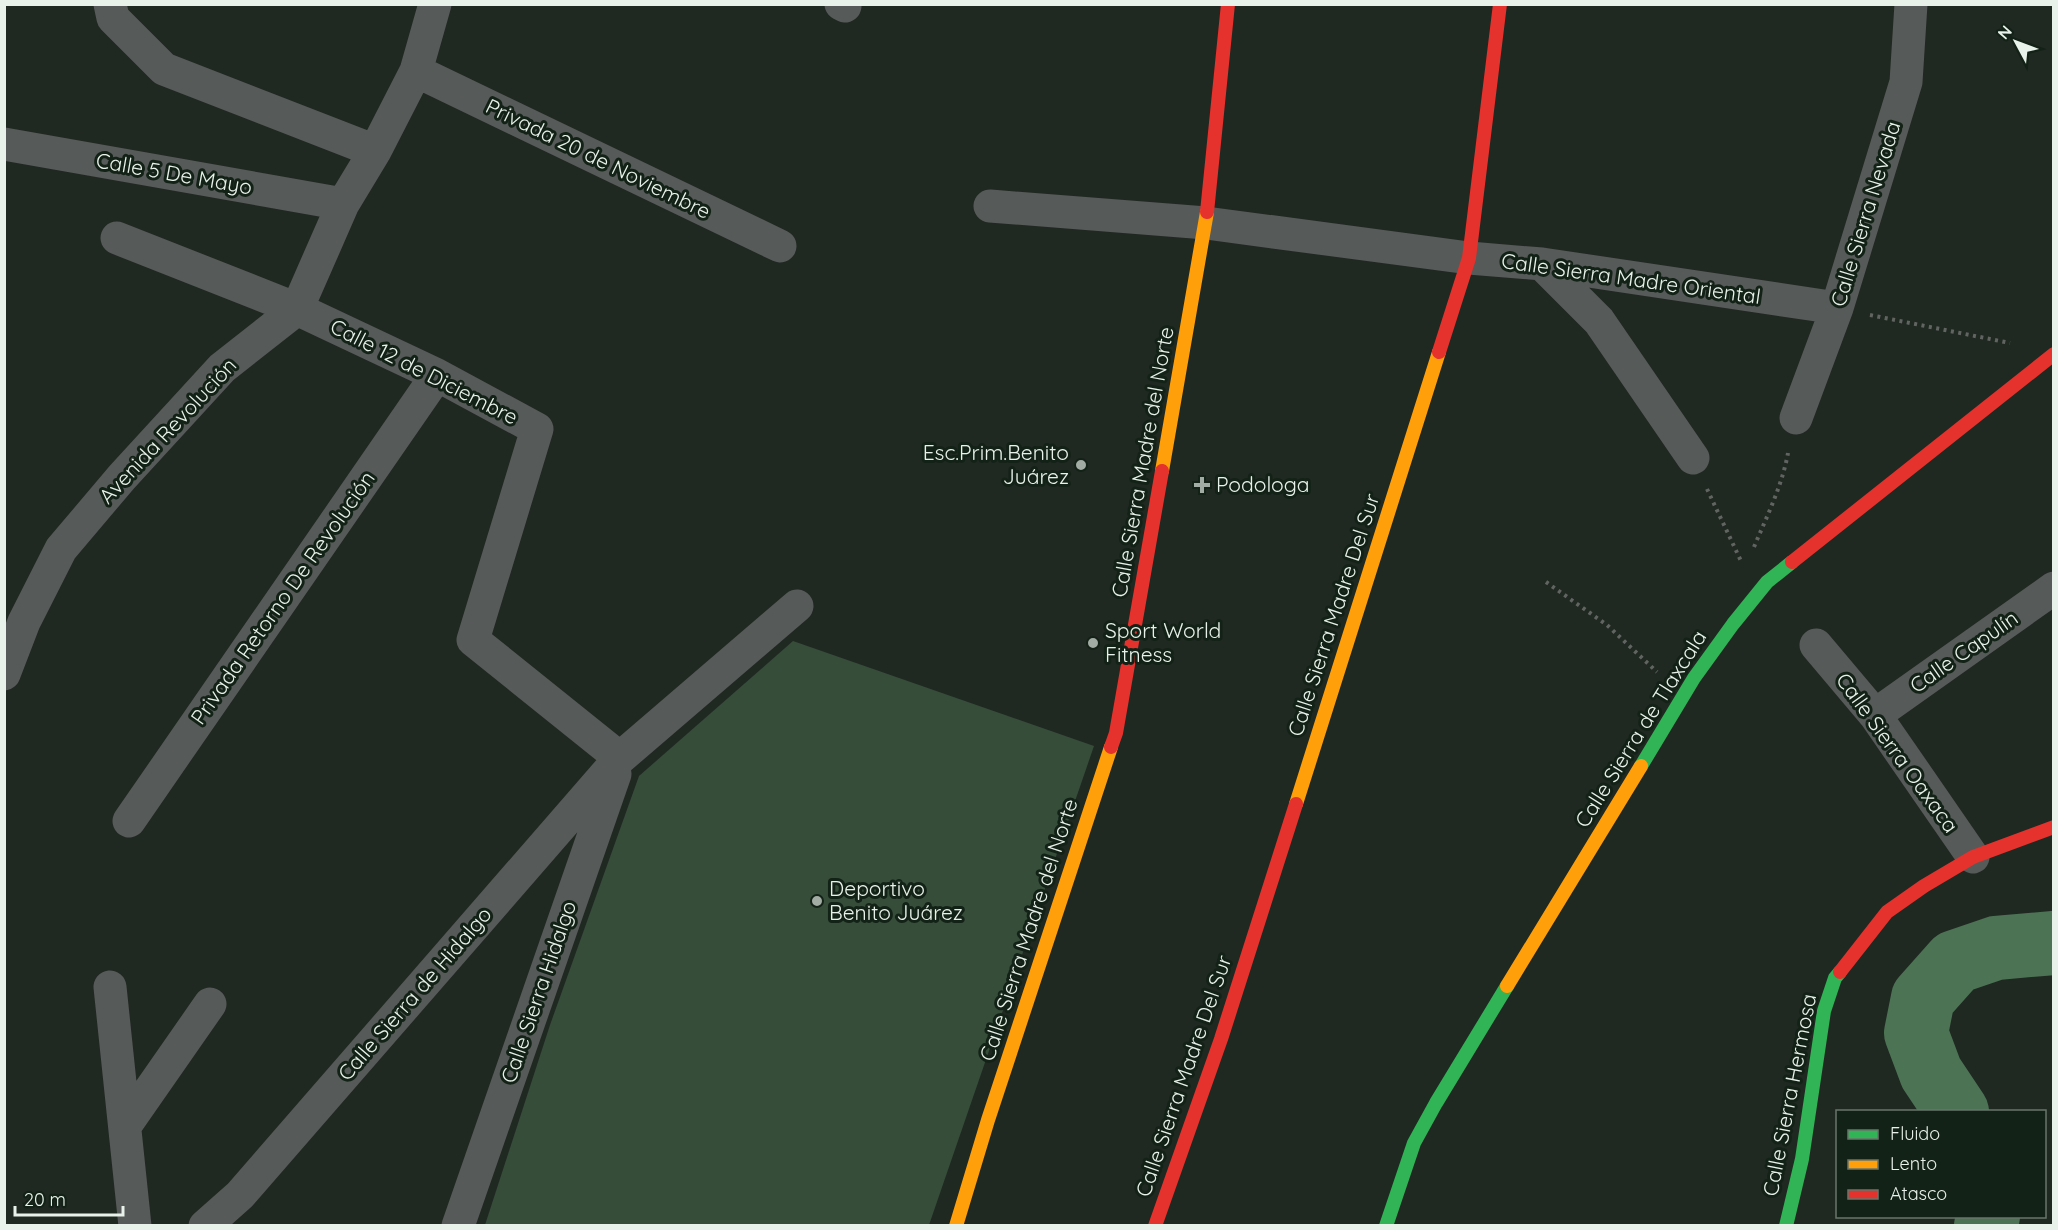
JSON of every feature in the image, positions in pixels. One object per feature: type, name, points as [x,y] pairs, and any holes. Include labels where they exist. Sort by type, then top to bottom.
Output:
[{"type":"street","points":[[110,4],[113,18],[164,69],[375,151]]},
{"type":"street","name":"Avenida Revolución","points":[[4,674],[24,622],[61,549],[122,477],[222,368],[297,309],[343,204],[375,151],[416,71],[435,4]]},
{"type":"street","name":"Calle Sierra Madre del Norte","points":[[956,1226],[988,1120],[1116,734],[1206,223],[1228,4]]},
{"type":"street","name":"Calle Sierra Madre Del Sur","points":[[1155,1226],[1221,1038],[1470,258],[1500,4]]},
{"type":"street","name":"Calle Sierra Nevada","points":[[1796,417],[1837,308],[1906,82],[1911,4]]},
{"type":"street","name":"Privada 20 de Noviembre","points":[[416,71],[780,246]]},
{"type":"street","name":"Calle 5 De Mayo","points":[[4,144],[343,204]]},
{"type":"street","name":"Calle Sierra Madre Oriental","points":[[990,206],[1206,223],[1470,258],[1542,264],[1837,308]]},
{"type":"street","name":"Calle 12 de Diciembre","points":[[117,238],[297,309],[437,375],[537,429],[472,640],[620,758]]},
{"type":"street","points":[[1542,264],[1599,321],[1693,458]]},
{"type":"street","name":"Calle Sierra de Tlaxcala","points":[[1386,1226],[1414,1143],[1436,1103],[1694,678],[1749,601],[1767,582],[2054,354]]},
{"type":"street","name":"Privada Retorno De Revolución","points":[[129,822],[437,375]]},
{"type":"street","name":"Calle Capulín","points":[[1875,715],[2054,588]]},
{"type":"street","name":"Calle Sierra de Hidalgo","points":[[205,1226],[240,1195],[620,758],[797,606]]},
{"type":"street","name":"Calle Sierra Oaxaca","points":[[1816,645],[1875,715],[1973,857]]},
{"type":"street","name":"Calle Sierra Hidalgo","points":[[458,1226],[620,758]]},
{"type":"street","points":[[1973,857],[2054,827]]},
{"type":"street","name":"Calle Sierra Hermosa","points":[[1786,1226],[1802,1159],[1824,1011],[1835,978],[1887,912],[1924,886],[1973,857]]},
{"type":"street","points":[[110,987],[135,1226]]},
{"type":"street","points":[[124,1126],[210,1004]]},
{"type":"path","points":[[1837,308],[2019,345]]},
{"type":"path","points":[[1751,553],[1772,507],[1785,468],[1796,417]]},
{"type":"path","points":[[1693,458],[1742,564],[1746,558]]},
{"type":"path","points":[[1546,582],[1607,624],[1620,636]]},
{"type":"green space","name":"Deportivo Benito Juárez","points":[[793,641],[1094,746],[929,1225],[485,1225],[550,1025],[639,776]]},
{"type":"waterway","points":[[1956,1110],[1931,1073],[1916,1033],[1923,998],[1955,962],[1996,948],[2054,943]]},
{"type":"waterway","points":[[1986,1226],[1988,1218]]},
{"type":"traffic: fast","points":[[1641,766],[1694,678],[1733,624],[1767,582],[1792,562]]},
{"type":"traffic: fast","points":[[1786,1226],[1802,1159],[1824,1011],[1835,978],[1840,972]]},
{"type":"traffic: fast","points":[[1386,1226],[1414,1143],[1507,986]]},
{"type":"traffic: slow","points":[[1162,471],[1207,212]]},
{"type":"traffic: slow","points":[[1296,804],[1439,352]]},
{"type":"traffic: slow","points":[[956,1226],[988,1120],[1111,747]]},
{"type":"traffic: slow","points":[[1507,986],[1641,766]]},
{"type":"traffic: jam","points":[[1207,212],[1228,4]]},
{"type":"traffic: jam","points":[[1439,352],[1469,258],[1500,4]]},
{"type":"traffic: jam","points":[[1792,562],[2054,354]]},
{"type":"traffic: jam","points":[[1111,747],[1116,733],[1162,471]]},
{"type":"traffic: jam","points":[[1155,1226],[1221,1039],[1296,804]]},
{"type":"traffic: jam","points":[[1840,972],[1887,912],[1924,886],[1973,857],[2054,827]]},
{"type":"place","name":"Esc.Prim.Benito Juárez","points":[[1081,465]]},
{"type":"place","name":"Podologa","points":[[1202,485]]},
{"type":"place","name":"Sport World Fitness","points":[[1093,643]]},
{"type":"place","name":"Deportivo Benito Juárez","points":[[817,901]]}]
